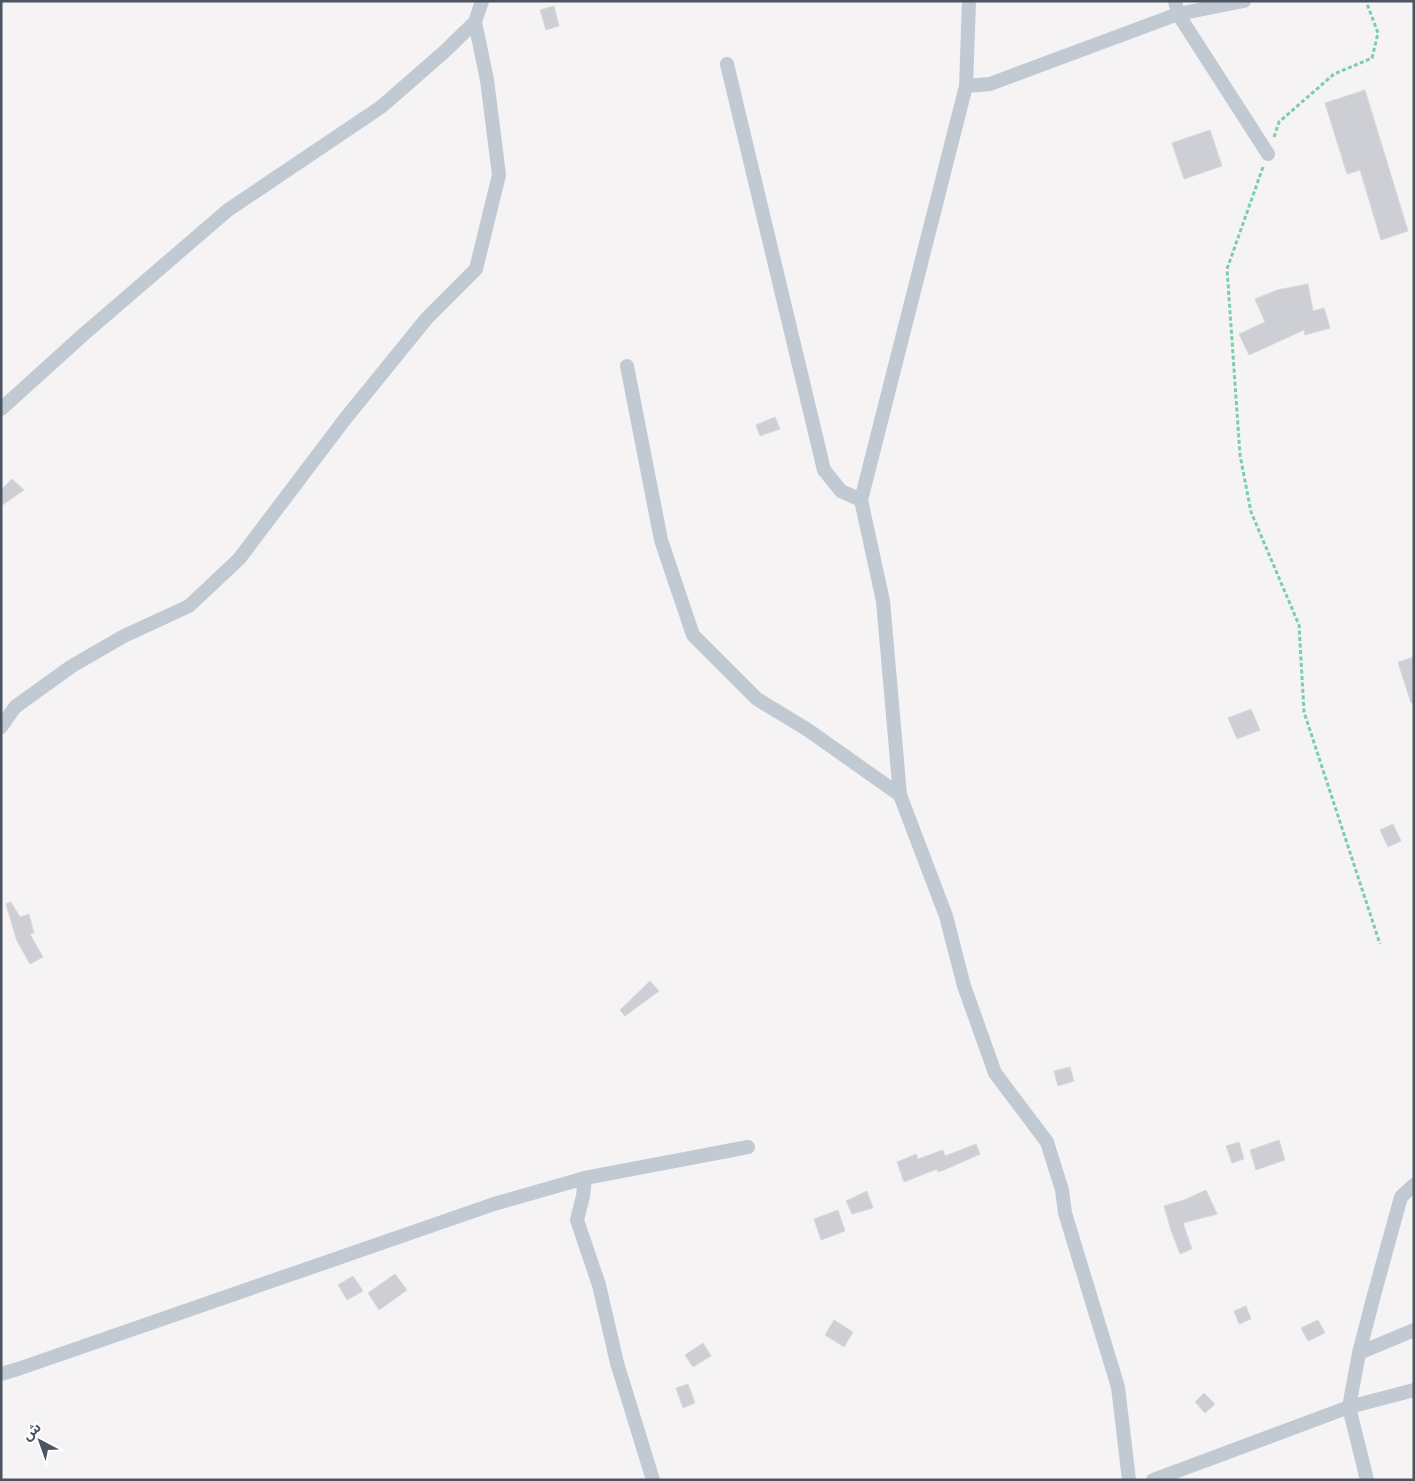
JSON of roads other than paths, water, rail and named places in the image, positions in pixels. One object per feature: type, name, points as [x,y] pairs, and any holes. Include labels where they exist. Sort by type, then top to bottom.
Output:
[{"type":"street","points":[[1,409],[84,334],[228,210],[381,107],[475,22],[482,1]]},
{"type":"street","points":[[969,1],[966,86],[861,500],[883,601],[900,795],[946,916],[964,986],[995,1073],[1048,1142],[1062,1190],[1065,1213],[1118,1387],[1128,1480]]},
{"type":"street","points":[[966,86],[990,84],[1176,8],[1244,1]]},
{"type":"street","points":[[1176,8],[1268,154]]},
{"type":"street","points":[[1,727],[14,706],[72,666],[124,636],[189,606],[239,559],[345,419],[427,318],[476,269],[499,175],[487,80],[475,22]]},
{"type":"street","points":[[727,64],[824,470],[841,491],[861,500]]},
{"type":"street","points":[[626,366],[661,540],[693,635],[757,699],[808,730],[900,795]]},
{"type":"street","points":[[1,1374],[494,1204],[585,1178],[748,1147]]},
{"type":"street","points":[[585,1178],[577,1220],[600,1285],[617,1363],[653,1480]]},
{"type":"street","points":[[1367,1480],[1349,1408],[1359,1353],[1401,1197],[1414,1185]]},
{"type":"street","points":[[1359,1353],[1414,1330]]},
{"type":"street","points":[[1154,1480],[1349,1408],[1414,1390]]}]
